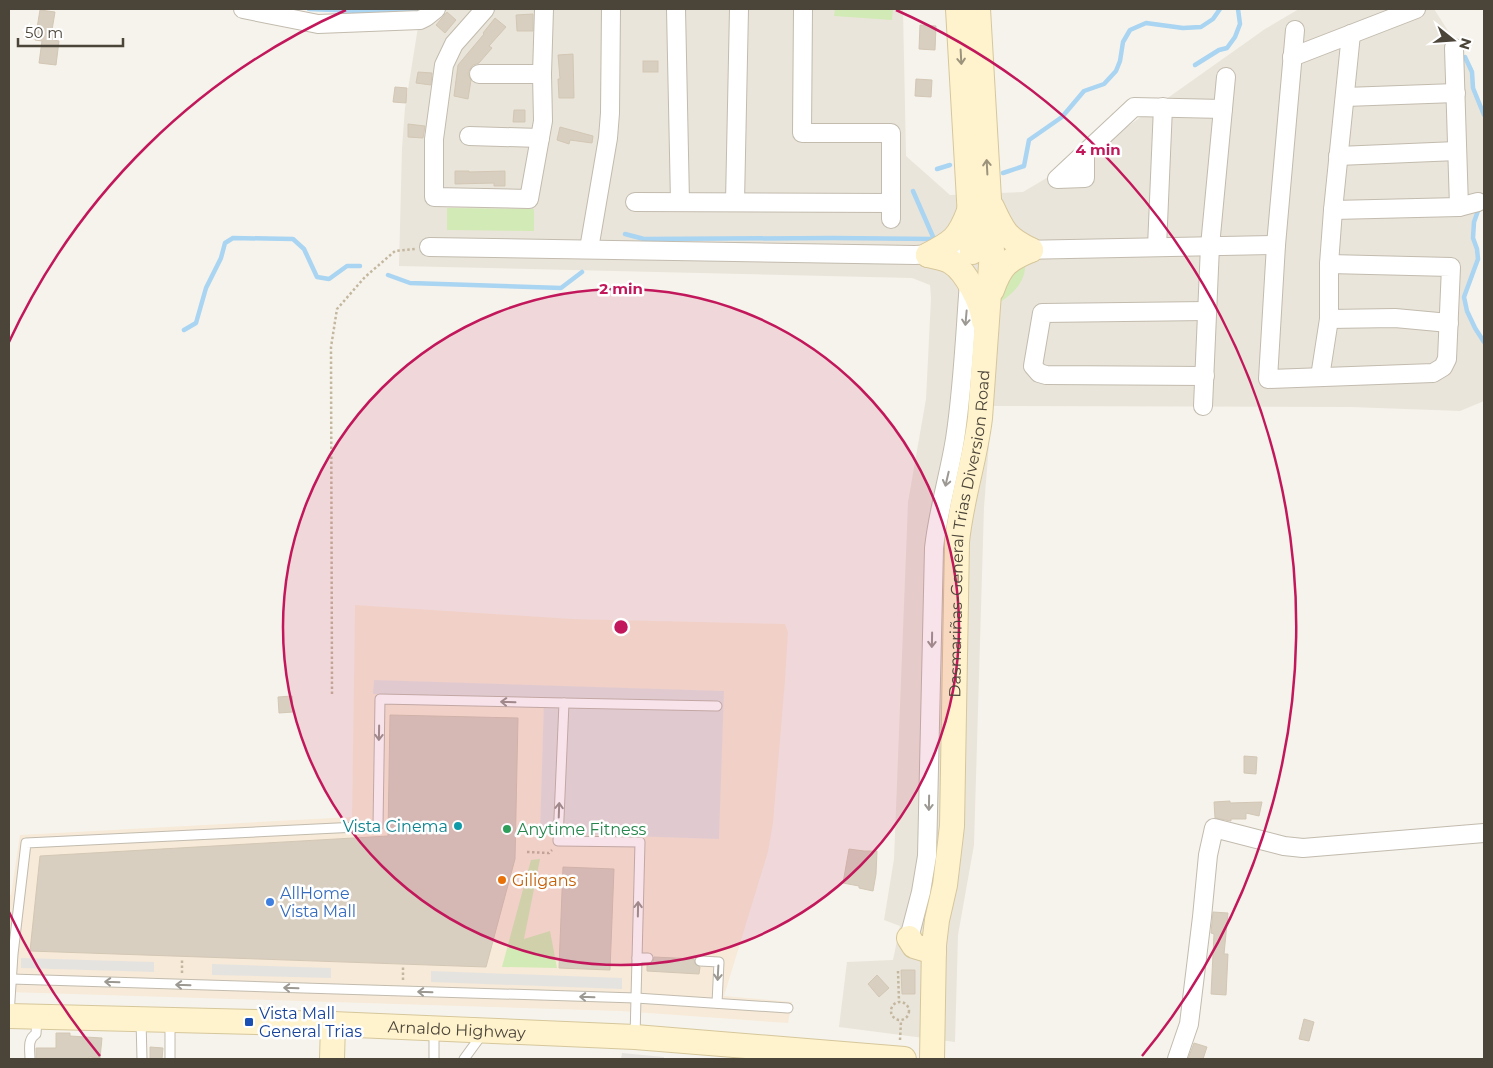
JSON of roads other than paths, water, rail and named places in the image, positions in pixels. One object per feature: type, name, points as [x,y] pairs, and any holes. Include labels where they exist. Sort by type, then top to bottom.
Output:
[{"type":"street","points":[[243,9],[318,24],[420,20],[436,9]]},
{"type":"street","points":[[485,9],[454,44],[444,65],[434,140],[434,197],[529,199],[543,122],[544,9]]},
{"type":"street","points":[[589,249],[608,138],[611,9]]},
{"type":"street","points":[[676,9],[680,202]]},
{"type":"street","points":[[735,202],[739,9]]},
{"type":"street","points":[[635,202],[735,202],[891,211],[891,133],[802,133],[803,9]]},
{"type":"street","name":"Dasmariñas-General Trias Diversion Road","points":[[932,1059],[934,952],[937,920],[948,863],[952,826],[957,542],[961,513],[977,439],[988,304],[958,9]]},
{"type":"street","name":"Dasmariñas-General Trias Diversion Road","points":[[978,9],[979,206]]},
{"type":"street","points":[[1292,57],[1416,9]]},
{"type":"street","points":[[1295,30],[1276,245],[1268,379],[1433,373],[1443,367],[1446,359],[1449,323],[1451,267],[1329,264]]},
{"type":"street","points":[[1320,377],[1329,318],[1329,264],[1333,210],[1351,34]]},
{"type":"street","points":[[1454,48],[1459,206]]},
{"type":"street","points":[[479,74],[542,74]]},
{"type":"street","points":[[1203,406],[1210,246],[1226,77]]},
{"type":"street","points":[[1345,97],[1456,93]]},
{"type":"street","points":[[1085,153],[1134,107],[1223,109]]},
{"type":"street","points":[[1157,247],[1163,107]]},
{"type":"street","points":[[469,136],[540,138]]},
{"type":"street","points":[[1338,156],[1457,151]]},
{"type":"street","points":[[1333,210],[1459,206],[1478,202]]},
{"type":"street","points":[[928,255],[947,245],[956,237],[979,206],[1010,238],[1031,250]]},
{"type":"street","points":[[429,247],[928,255],[982,251],[1276,245]]},
{"type":"street","points":[[988,304],[1001,269],[1009,261],[1031,250]]},
{"type":"street","name":"Dasmariñas-General Trias Diversion Road","points":[[909,938],[928,856],[934,555],[938,518],[952,457],[959,409],[969,283],[982,251]]},
{"type":"street","points":[[928,255],[952,262],[965,274],[983,315],[986,337]]},
{"type":"street","points":[[1204,376],[1046,375],[1039,373],[1033,366],[1042,313],[1207,311]]},
{"type":"street","points":[[1329,318],[1395,318],[1449,323]]},
{"type":"street","points":[[1177,1059],[1188,1024],[1208,855],[1214,828],[1284,846],[1303,848],[1484,833]]},
{"type":"street","points":[[909,938],[914,946],[934,952]]},
{"type":"street","name":"Arnaldo Highway","points":[[9,1016],[333,1024],[635,1037],[904,1059]]},
{"type":"street","points":[[332,1059],[333,1024]]},
{"type":"lane","points":[[9,1016],[11,980],[26,843],[378,826],[380,699],[717,706]]},
{"type":"lane","points":[[564,703],[558,841],[640,842],[635,1037]]},
{"type":"lane","points":[[637,958],[648,958]]},
{"type":"lane","points":[[700,961],[719,962],[716,1003]]},
{"type":"lane","points":[[11,980],[636,998],[788,1008]]},
{"type":"lane","points":[[30,1059],[30,1041],[32,1036],[36,1034],[37,1016]]},
{"type":"lane","points":[[141,1019],[142,1059]]},
{"type":"lane","points":[[170,1020],[170,1059]]},
{"type":"lane","points":[[434,1028],[434,1059]]},
{"type":"lane","points":[[464,1059],[484,1030]]},
{"type":"waterway","points":[[309,9],[359,11],[420,9]]},
{"type":"waterway","points":[[1003,173],[1024,166],[1029,140],[1062,117],[1084,91],[1104,84],[1116,71],[1120,61],[1123,42],[1130,30],[1146,23],[1183,28],[1201,27],[1213,19],[1220,9]]},
{"type":"waterway","points":[[1195,65],[1219,50],[1227,48],[1235,37],[1240,24],[1238,9]]},
{"type":"waterway","points":[[1465,57],[1472,72],[1473,88],[1484,115]]},
{"type":"waterway","points":[[937,169],[950,165]]},
{"type":"waterway","points":[[625,234],[644,239],[934,239],[913,191]]},
{"type":"waterway","points":[[1479,208],[1474,222],[1473,238],[1478,259],[1464,297],[1467,311],[1484,342]]},
{"type":"waterway","points":[[184,330],[196,323],[206,288],[221,258],[225,243],[233,238],[293,239],[304,249],[317,277],[329,279],[347,266],[360,266]]},
{"type":"waterway","points":[[388,275],[410,283],[561,288],[582,272]]},
{"type":"place","name":"Vista Cinema","points":[[458,826]]},
{"type":"place","name":"Anytime Fitness","points":[[507,829]]},
{"type":"place","name":"Giligans","points":[[502,880]]},
{"type":"place","name":"AllHome Vista Mall","points":[[270,902]]},
{"type":"place","name":"Vista Mall General Trias","points":[[249,1022]]}]
